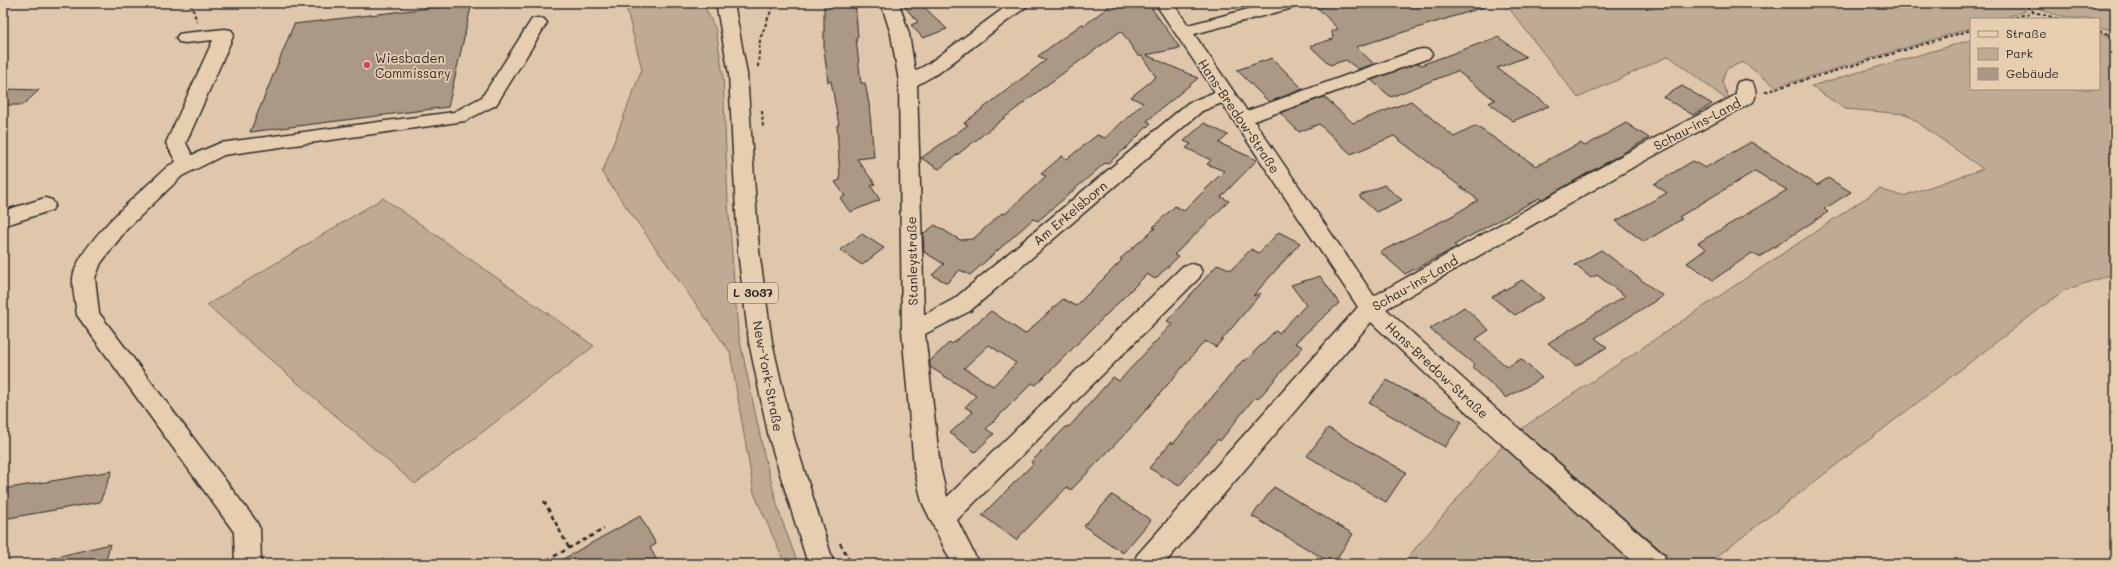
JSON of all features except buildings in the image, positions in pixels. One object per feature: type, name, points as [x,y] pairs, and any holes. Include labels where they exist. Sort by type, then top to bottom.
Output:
[{"type":"street","name":"Stanleystraße","points":[[890,3],[900,34],[908,82],[913,330],[927,467],[935,502],[966,564]]},
{"type":"street","points":[[908,82],[934,68],[1022,3]]},
{"type":"street","name":"Hans-Bredow-Straße","points":[[1164,3],[1370,308],[1484,413],[1654,564]]},
{"type":"street","points":[[1183,32],[1283,5]]},
{"type":"street","name":"New-York-Straße","points":[[724,7],[738,74],[749,255],[754,308],[764,366],[778,428],[797,495],[821,564]]},
{"type":"street","points":[[248,564],[247,529],[88,315],[84,278],[91,260],[119,225],[175,172],[220,148],[458,117],[489,101],[538,23]]},
{"type":"street","points":[[186,38],[225,34],[176,143],[187,165]]},
{"type":"street","points":[[1241,119],[1423,54]]},
{"type":"street","name":"Schau-ins-Land","points":[[1147,564],[1370,308],[1628,161],[1745,92]]},
{"type":"street","name":"Am Erkelsborn","points":[[913,330],[962,305],[1195,106],[1225,95]]},
{"type":"street","points":[[3,219],[45,205]]},
{"type":"street","points":[[942,518],[1191,272]]},
{"type":"path","points":[[191,3],[198,25]]},
{"type":"path","points":[[758,70],[760,39],[774,3]]},
{"type":"path","points":[[2022,3],[2034,12],[2055,18]]},
{"type":"path","points":[[2013,18],[2034,12]]},
{"type":"path","points":[[1745,92],[1970,30]]},
{"type":"path","points":[[2100,31],[2115,36]]},
{"type":"path","points":[[761,105],[763,134]]},
{"type":"path","points":[[544,501],[569,548]]},
{"type":"path","points":[[540,564],[604,529]]},
{"type":"path","points":[[836,536],[851,564]]},
{"type":"green space","points":[[625,3],[703,3],[716,30],[723,75],[728,203],[738,332],[765,459],[780,515],[798,564],[785,564],[754,493],[730,352],[602,173],[642,69]]},
{"type":"green space","points":[[1505,3],[2015,3],[2026,11],[2003,18],[1970,18],[1970,28],[1776,87],[1743,62],[1726,69],[1722,83],[1732,104],[1669,56],[1578,98]]},
{"type":"green space","points":[[2030,3],[2115,3],[2115,31],[2100,27],[2100,18],[2063,16],[2038,8]]},
{"type":"green space","points":[[2100,33],[2115,37],[2115,273],[2063,291],[1707,564],[1677,564],[1521,429],[1879,189],[1903,196],[1983,169],[1906,114],[1845,109],[1811,86],[1970,40],[1970,90],[2100,90]]},
{"type":"green space","points":[[383,198],[594,346],[415,484],[207,305]]},
{"type":"green space","points":[[1509,438],[1647,564],[1402,564]]},
{"type":"place","name":"Wiesbaden Commissary","points":[[367,65]]}]
